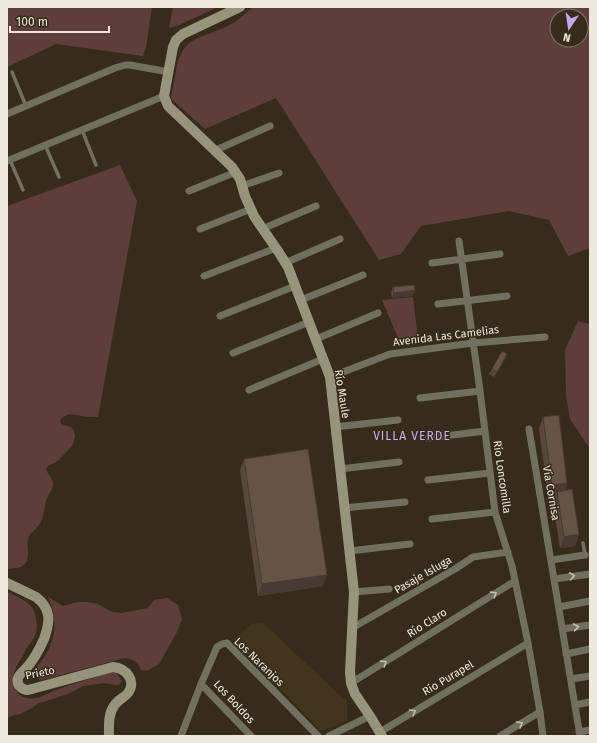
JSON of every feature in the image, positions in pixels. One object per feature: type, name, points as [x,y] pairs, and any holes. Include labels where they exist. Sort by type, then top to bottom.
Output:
[{"type":"street","points":[[8,160],[164,96],[173,47],[178,38],[183,34],[240,7]]},
{"type":"street","points":[[7,114],[125,65],[135,65],[169,72]]},
{"type":"street","name":"Río Maule","points":[[164,96],[168,106],[216,150],[236,172],[250,209],[285,262],[330,377],[354,592],[350,672],[351,683],[355,694],[381,734]]},
{"type":"street","points":[[216,150],[270,126]]},
{"type":"street","points":[[189,191],[236,172]]},
{"type":"street","points":[[242,186],[280,173]]},
{"type":"street","points":[[262,229],[316,206]]},
{"type":"street","points":[[200,228],[250,209]]},
{"type":"street","points":[[285,262],[340,239]]},
{"type":"street","name":"Río Loncomilla","points":[[459,241],[480,391],[494,512],[512,566],[528,643],[543,736]]},
{"type":"street","points":[[204,276],[276,248]]},
{"type":"street","points":[[432,263],[500,254]]},
{"type":"street","points":[[301,300],[363,274]]},
{"type":"street","points":[[220,316],[295,286]]},
{"type":"street","points":[[438,304],[507,296]]},
{"type":"street","points":[[316,339],[378,313]]},
{"type":"street","points":[[233,353],[309,322]]},
{"type":"street","name":"Avenida Las Camelias","points":[[330,377],[390,354],[473,343],[545,337]]},
{"type":"street","points":[[249,390],[323,359]]},
{"type":"street","points":[[420,398],[480,391]]},
{"type":"street","points":[[335,427],[398,420]]},
{"type":"street","name":"Vía Cornisa","points":[[529,429],[551,560]]},
{"type":"street","points":[[428,438],[485,431]]},
{"type":"street","points":[[340,469],[399,462]]},
{"type":"street","points":[[428,480],[490,472]]},
{"type":"street","points":[[344,508],[405,502]]},
{"type":"street","points":[[432,519],[494,512]]},
{"type":"street","points":[[349,551],[410,544]]},
{"type":"street","name":"Pasaje Isluga","points":[[352,628],[455,570],[473,557],[508,552]]},
{"type":"street","points":[[585,555],[551,560],[579,735],[590,730]]},
{"type":"street","points":[[554,579],[590,574]]},
{"type":"street","name":"Río Claro","points":[[351,683],[515,581]]},
{"type":"street","name":"Prieto","points":[[7,583],[40,600],[46,608],[49,618],[48,629],[41,646],[28,667],[19,677],[18,682],[20,688],[28,690],[113,667],[121,668],[129,676],[131,683],[129,691],[126,696],[114,706],[111,712],[109,736]]},
{"type":"street","points":[[354,592],[389,589]]},
{"type":"street","points":[[559,607],[590,601]]},
{"type":"street","points":[[562,629],[590,624]]},
{"type":"street","name":"Río Purapel","points":[[381,734],[528,643]]},
{"type":"street","name":"Los Naranjos","points":[[181,736],[201,684],[218,647],[222,644],[227,644],[318,736]]},
{"type":"street","points":[[566,654],[590,650]]},
{"type":"street","points":[[571,679],[590,676]]},
{"type":"street","name":"Los Boldos","points":[[201,684],[251,736]]},
{"type":"street","points":[[575,705],[590,702]]},
{"type":"street","points":[[500,736],[540,712]]},
{"type":"street","points":[[329,736],[370,716]]},
{"type":"lane","points":[[12,72],[26,106]]},
{"type":"lane","points":[[82,130],[96,165]]},
{"type":"lane","points":[[45,145],[59,177]]},
{"type":"lane","points":[[8,160],[23,190]]},
{"type":"lane","points":[[583,543],[585,555]]},
{"type":"shaded area","points":[[7,7],[152,7],[146,48],[143,56],[56,44],[7,67]]},
{"type":"shaded area","points":[[173,7],[218,7],[169,28]]},
{"type":"shaded area","points":[[253,7],[590,7],[590,248],[568,256],[549,220],[509,211],[421,226],[401,254],[379,260],[276,98],[205,129],[171,99],[178,60],[183,50],[189,43],[198,38],[235,22]]},
{"type":"shaded area","points":[[120,165],[137,201],[98,417],[70,414],[60,420],[61,424],[71,427],[74,431],[74,441],[72,446],[58,461],[48,466],[46,470],[52,480],[53,486],[47,498],[41,522],[29,537],[27,561],[21,567],[7,569],[7,206]]},
{"type":"shaded area","points":[[413,297],[418,340],[400,343],[382,300]]},
{"type":"shaded area","points":[[578,321],[590,324],[590,449],[570,419],[566,396],[565,350]]},
{"type":"shaded area","points":[[7,592],[22,599],[32,607],[37,630],[14,673],[14,687],[19,694],[23,697],[38,698],[60,688],[110,672],[116,672],[122,681],[119,685],[104,683],[83,686],[70,693],[39,703],[20,714],[7,718]]},
{"type":"shaded area","points":[[48,597],[63,606],[78,602],[88,602],[98,604],[112,612],[122,613],[148,608],[154,600],[167,598],[178,605],[182,619],[177,632],[159,664],[147,671],[141,670],[135,661],[125,658],[42,680],[36,676],[35,669],[50,647],[54,633],[53,611]]},
{"type":"shaded area","points":[[263,623],[347,702],[347,721],[321,731],[233,640],[252,624]]},
{"type":"building","points":[[414,285],[415,290],[394,293],[393,287]]},
{"type":"building","points":[[502,351],[507,354],[497,372],[492,369]]},
{"type":"building","points":[[559,415],[567,483],[552,485],[543,417]]},
{"type":"building","points":[[308,449],[327,575],[262,584],[244,459]]},
{"type":"building","points":[[572,489],[579,534],[564,537],[557,492]]},
{"type":"district","name":"VILLA VERDE","points":[[412,436]]}]
